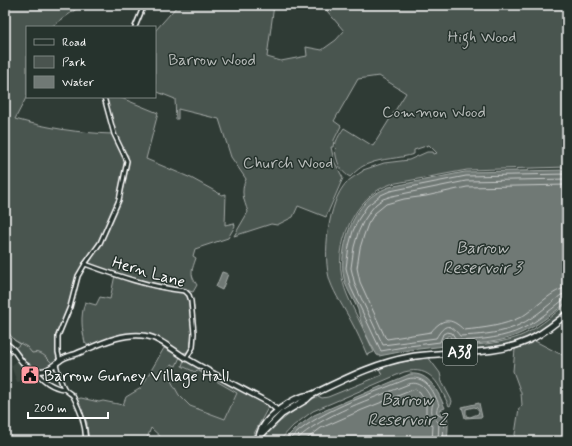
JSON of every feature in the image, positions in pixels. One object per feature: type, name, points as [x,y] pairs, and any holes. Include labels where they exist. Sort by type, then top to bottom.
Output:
[{"type":"highway","name":"A38","points":[[261,434],[261,430],[278,411],[292,402],[383,363],[410,357],[494,350],[511,347],[528,341],[546,331],[567,314]]},
{"type":"highway","name":"A38","points":[[255,441],[290,408],[307,399],[311,395]]},
{"type":"highway","points":[[278,418],[278,411],[282,412],[290,408]]},
{"type":"highway","points":[[261,434],[288,412],[290,408]]},
{"type":"main road","points":[[5,343],[11,347],[23,364],[36,370],[44,370],[100,343],[120,337],[137,335],[151,337],[186,359],[269,403],[278,411]]},
{"type":"street","points":[[135,26],[144,5]]},
{"type":"street","points":[[64,388],[58,362],[58,336],[70,307],[78,276],[100,243],[119,200],[127,161],[114,134],[104,98]]},
{"type":"street","name":"Hern Lane","points":[[85,264],[155,286],[185,291],[189,295],[191,301],[194,333],[193,347],[186,359]]},
{"type":"street","points":[[36,370],[40,378],[58,388],[64,388],[73,395],[86,428],[86,441]]},
{"type":"shaded area","points":[[180,357],[184,360],[182,365],[195,372],[197,370],[237,393],[225,419],[190,406],[179,395],[166,372],[171,364],[176,366]]},
{"type":"shaded area","points":[[17,361],[25,369],[24,381],[17,382],[11,366]]},
{"type":"green space","points":[[5,5],[82,5],[52,26],[26,26],[26,98],[15,119],[63,130],[112,134],[126,160],[123,179],[117,199],[97,246],[76,276],[71,299],[57,342],[57,361],[54,364],[42,369],[29,367],[14,349],[20,344],[14,340],[5,329]]},
{"type":"green space","points":[[178,5],[274,5],[267,57],[281,61],[307,56],[306,47],[322,50],[336,40],[344,31],[322,5],[567,5],[567,167],[467,170],[391,184],[378,190],[366,199],[349,224],[341,253],[341,268],[347,295],[374,352],[367,355],[330,281],[327,244],[328,230],[335,203],[346,183],[363,170],[384,163],[409,160],[427,152],[433,152],[434,154],[437,153],[429,145],[414,150],[414,154],[365,165],[358,169],[350,177],[346,175],[340,167],[336,157],[335,147],[336,142],[344,128],[373,146],[406,93],[379,76],[358,79],[334,121],[341,126],[334,140],[333,147],[331,147],[334,161],[343,178],[326,217],[298,206],[293,217],[277,225],[271,224],[234,236],[248,212],[243,192],[246,179],[231,157],[219,119],[178,109],[178,119],[176,119],[175,99],[156,91],[156,30]]},
{"type":"green space","points":[[105,98],[121,98],[158,113],[146,159],[191,178],[222,195],[226,194],[225,225],[234,223],[235,226],[228,238],[195,249],[193,256],[196,258],[192,269],[192,275],[197,285],[193,292],[145,283],[89,263],[110,226],[121,197],[128,168],[128,155],[120,146]]},
{"type":"green space","points":[[115,275],[154,288],[185,293],[188,298],[192,334],[192,341],[188,352],[181,353],[154,337],[137,335],[113,337],[89,346],[85,343],[82,313],[85,302],[96,305],[100,297],[110,299]]},
{"type":"green space","points":[[567,303],[567,311],[545,328],[526,338],[491,347],[442,351],[447,347],[492,343],[518,337],[550,318]]},
{"type":"green space","points":[[535,341],[567,356],[567,441],[514,441],[519,408],[522,405],[521,393],[513,371],[515,349]]},
{"type":"green space","points":[[164,348],[180,357],[176,366],[171,364],[166,372],[179,395],[190,406],[225,419],[237,393],[197,370],[195,372],[182,366],[184,360],[269,406],[250,441],[168,441],[162,438],[151,428],[146,441],[87,441],[87,423],[77,399],[81,398],[123,405],[126,397],[141,388]]},
{"type":"green space","points":[[428,357],[440,373],[442,382],[452,401],[451,405],[449,406],[438,384],[428,374],[421,371],[404,372],[313,411],[293,426],[279,441],[261,441],[287,416],[318,396],[322,398],[328,397],[382,375],[379,368]]},
{"type":"water","name":"Barrow Reservoir 3","points":[[567,170],[567,302],[534,326],[507,339],[486,343],[453,346],[450,336],[447,336],[445,346],[410,350],[379,356],[377,355],[366,334],[358,310],[345,283],[343,269],[344,249],[349,229],[358,211],[369,199],[378,192],[389,187],[465,172]]},
{"type":"water","points":[[222,272],[228,274],[222,290],[216,287]]},
{"type":"water","name":"Barrow Reservoir 2","points":[[410,374],[423,376],[436,390],[445,408],[440,410],[441,413],[446,412],[447,416],[447,441],[283,441],[296,428],[314,415]]},
{"type":"water","points":[[479,403],[482,417],[465,418],[462,407]],"holes":[[[474,407],[479,411],[478,414],[470,417],[466,416],[466,409]]]},
{"type":"waterway","points":[[5,328],[14,340],[27,347],[32,353],[43,354],[51,362]]},
{"type":"place","name":"Barrow Gurney Village Hall","points":[[30,375]]},
{"type":"park label","name":"High Wood","points":[[482,36]]},
{"type":"park label","name":"Barrow Wood","points":[[212,59]]},
{"type":"park label","name":"Common Wood","points":[[434,111]]},
{"type":"park label","name":"Church Wood","points":[[288,162]]}]
